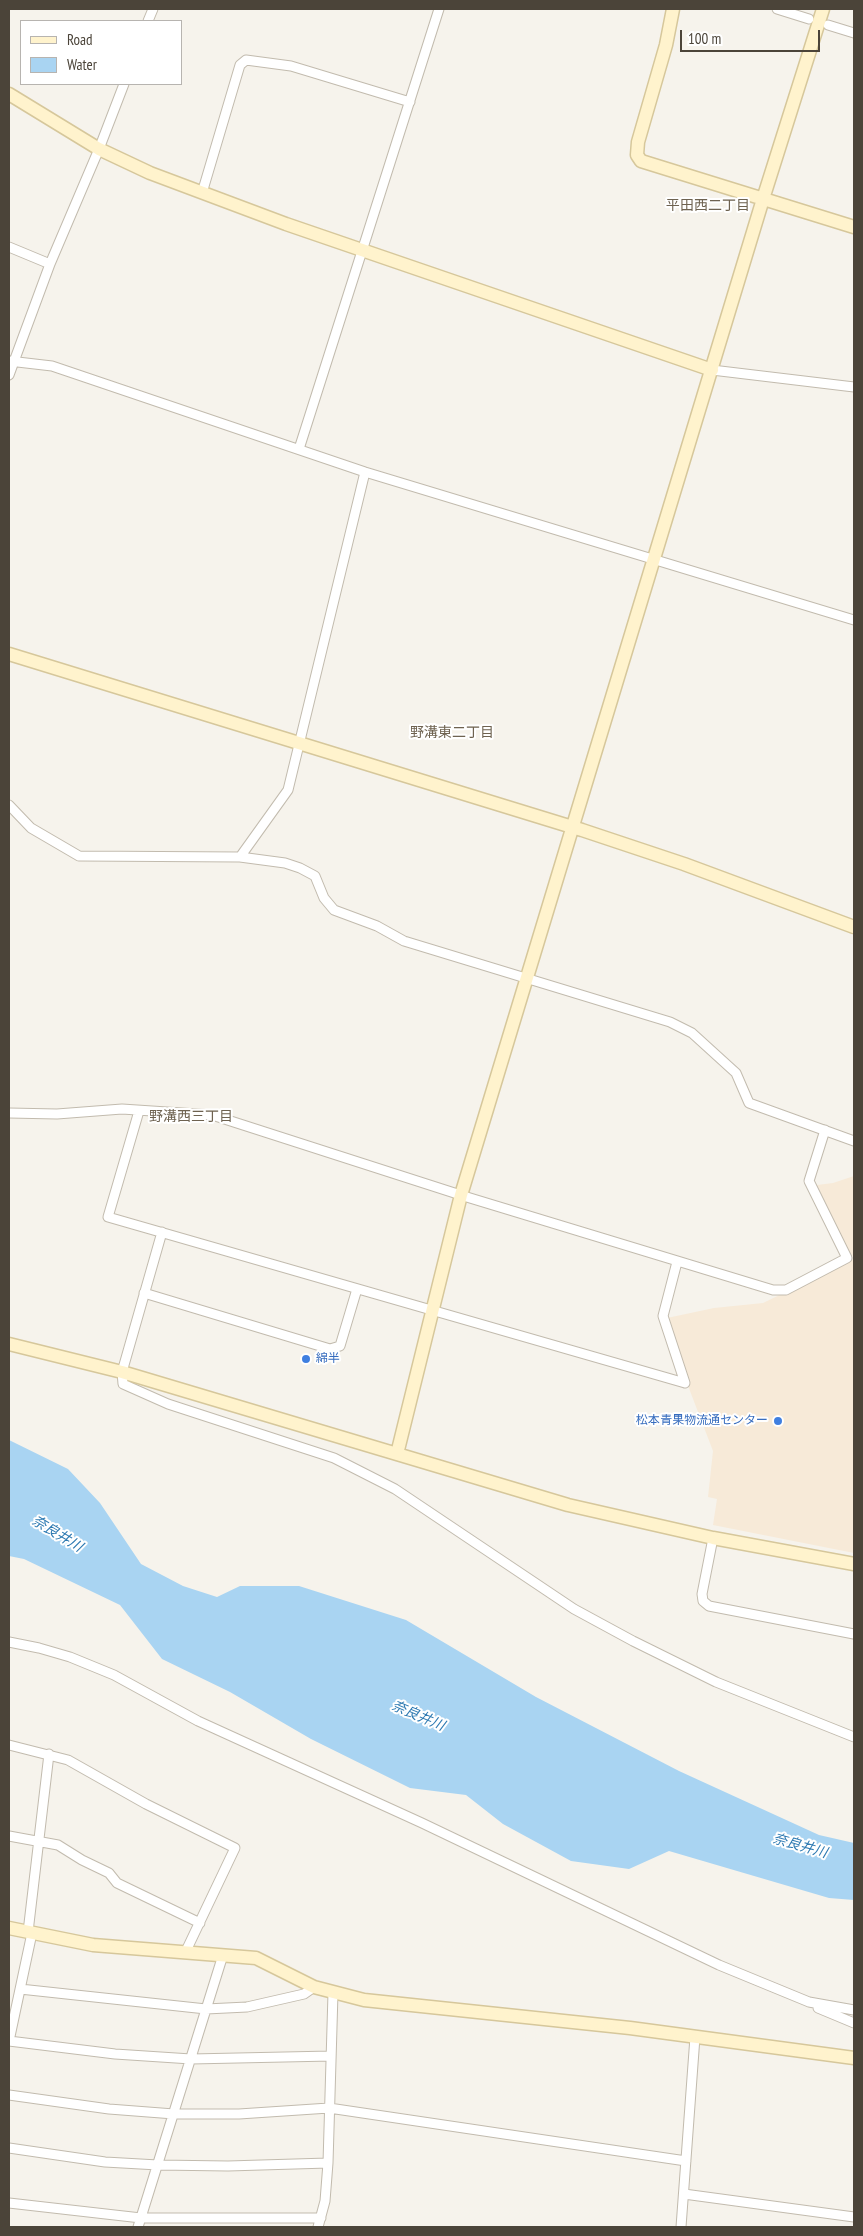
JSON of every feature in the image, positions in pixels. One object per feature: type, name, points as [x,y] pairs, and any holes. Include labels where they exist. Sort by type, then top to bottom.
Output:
[{"type":"street","points":[[299,449],[364,250],[439,9]]},
{"type":"street","points":[[673,9],[666,45],[638,142],[637,155],[641,161],[854,227]]},
{"type":"street","points":[[777,9],[809,19]]},
{"type":"street","points":[[397,1454],[461,1195],[574,828],[763,199],[823,9]]},
{"type":"street","points":[[828,25],[854,33]]},
{"type":"street","points":[[202,193],[240,65],[246,60],[291,66],[410,102]]},
{"type":"street","points":[[9,375],[11,361],[124,85]]},
{"type":"street","points":[[9,94],[99,149],[150,173],[364,250],[712,370],[854,387]]},
{"type":"street","points":[[9,247],[50,264]]},
{"type":"street","points":[[11,361],[52,366],[365,472],[854,620]]},
{"type":"street","points":[[240,857],[288,790],[365,472]]},
{"type":"street","points":[[9,654],[574,828],[684,864],[854,927]]},
{"type":"street","points":[[9,805],[31,828],[79,856],[240,857],[285,863],[300,868],[314,876],[324,898],[334,910],[377,926],[404,941],[670,1022],[692,1033],[736,1073],[749,1103],[854,1141]]},
{"type":"street","points":[[9,1113],[57,1114],[122,1109],[212,1116],[677,1262],[773,1290],[786,1290],[848,1258],[810,1181],[825,1130]]},
{"type":"street","points":[[140,1110],[108,1217],[686,1383],[663,1316],[677,1262]]},
{"type":"street","points":[[162,1232],[122,1372],[123,1384],[159,1401],[334,1458],[395,1489],[574,1609],[633,1641],[716,1682],[854,1737]]},
{"type":"street","points":[[144,1293],[330,1349],[340,1346],[356,1289]]},
{"type":"street","points":[[9,1344],[122,1372],[568,1505],[713,1538],[854,1564]]},
{"type":"street","points":[[713,1538],[702,1594],[703,1601],[709,1606],[854,1634]]},
{"type":"street","points":[[9,1642],[39,1648],[99,1669],[198,1721],[422,1823],[719,1965],[809,2002],[854,2023]]},
{"type":"street","points":[[9,1746],[68,1760],[146,1804],[235,1848],[185,1953]]},
{"type":"street","points":[[49,1754],[30,1933],[9,2041],[115,2054],[191,2059],[331,2056]]},
{"type":"street","points":[[9,1836],[58,1845],[82,1860],[109,1873],[117,1883],[200,1923]]},
{"type":"street","points":[[9,1928],[93,1944],[256,1958],[314,1987],[364,2000],[695,2037],[854,2058]]},
{"type":"street","points":[[139,2223],[223,1955]]},
{"type":"street","points":[[20,1989],[206,2009],[247,2007],[304,1994],[314,1987]]},
{"type":"street","points":[[318,2227],[325,2201],[328,2163],[333,1993]]},
{"type":"street","points":[[809,2002],[854,2010]]},
{"type":"street","points":[[681,2227],[695,2037]]},
{"type":"street","points":[[9,2095],[109,2110],[174,2114],[238,2114],[329,2108],[686,2161]]},
{"type":"street","points":[[9,2148],[105,2162],[158,2165],[228,2166],[328,2163]]},
{"type":"street","points":[[684,2194],[854,2217]]},
{"type":"street","points":[[9,2203],[139,2223],[321,2218]]},
{"type":"shaded area","points":[[854,1176],[854,1258],[845,1245],[817,1185],[833,1183]]},
{"type":"shaded area","name":"松本青果物流通センター","points":[[854,1259],[854,1553],[713,1525],[717,1499],[708,1497],[713,1451],[690,1391],[667,1318],[714,1308],[763,1303]]},
{"type":"water","name":"奈良井川","points":[[9,1440],[68,1469],[100,1503],[141,1564],[183,1586],[217,1597],[240,1586],[299,1586],[406,1620],[536,1697],[679,1771],[819,1835],[854,1843],[854,1900],[829,1898],[669,1851],[629,1869],[571,1861],[503,1824],[466,1795],[410,1788],[311,1739],[230,1692],[162,1659],[120,1605],[24,1559],[9,1556]]},
{"type":"place","name":"綿半","points":[[306,1359]]},
{"type":"place","name":"松本青果物流通センター","points":[[778,1421]]},
{"type":"district","name":"平田西二丁目","points":[[708,206]]},
{"type":"district","name":"野溝東二丁目","points":[[452,733]]},
{"type":"district","name":"野溝西三丁目","points":[[191,1117]]}]
